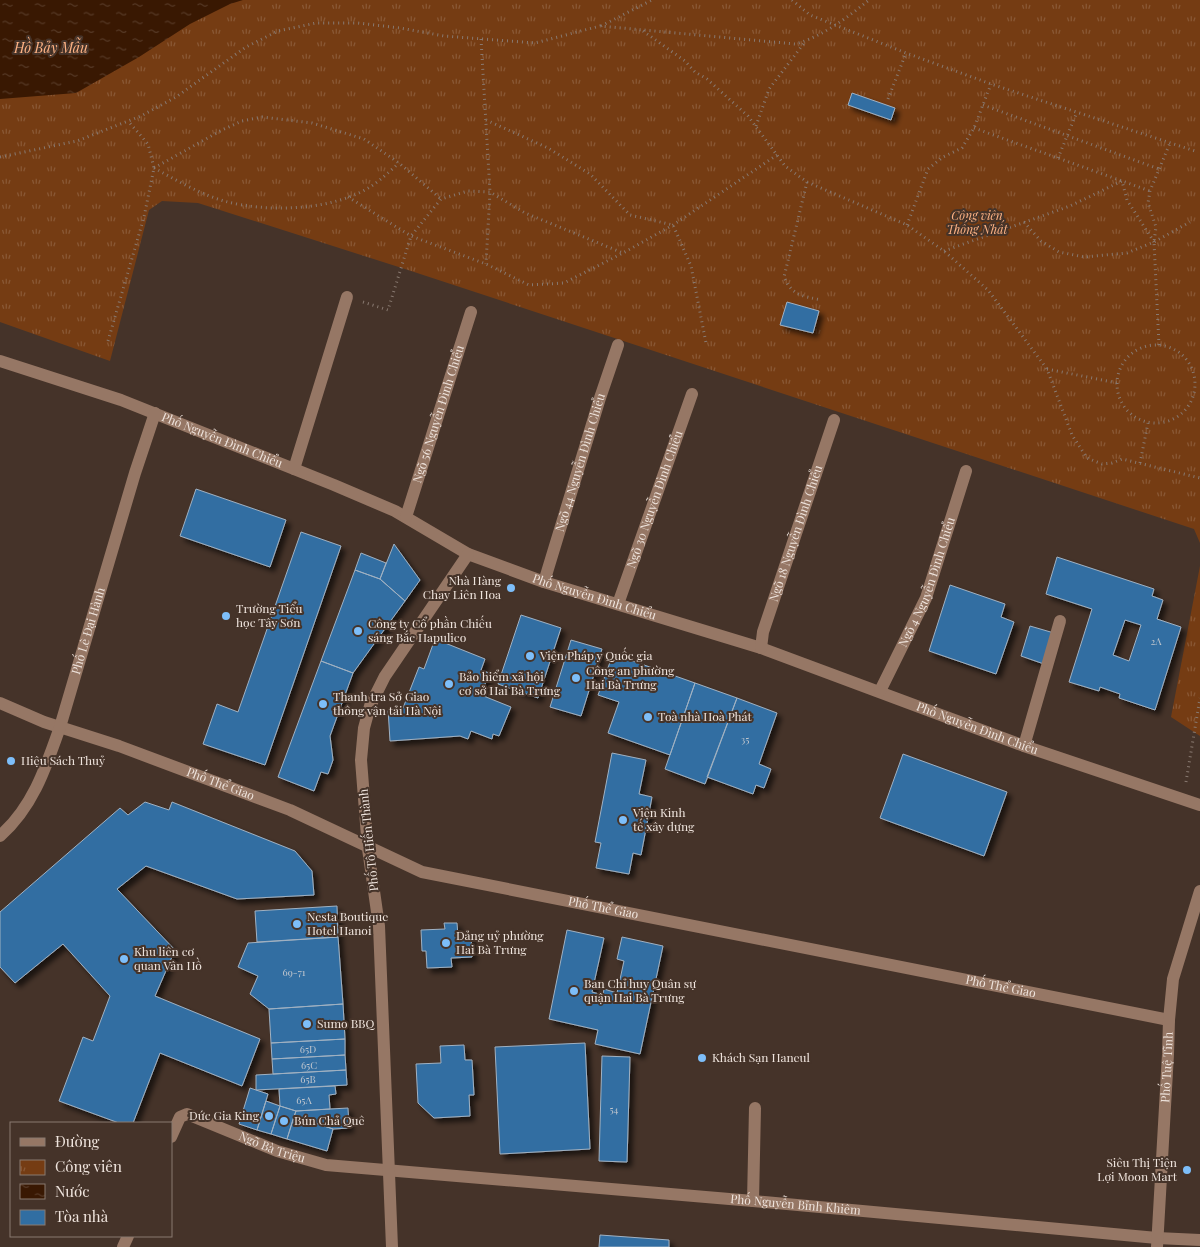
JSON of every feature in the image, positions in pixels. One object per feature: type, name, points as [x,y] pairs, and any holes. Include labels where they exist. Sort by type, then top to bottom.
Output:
[{"type":"street","points":[[294,469],[347,297]]},
{"type":"street","name":"Ngõ 56 Nguyễn Đình Chiểu","points":[[406,518],[471,312]]},
{"type":"street","name":"Ngõ 44 Nguyễn Đình Chiểu","points":[[544,582],[618,345]]},
{"type":"street","name":"Phố Nguyễn Đình Chiểu","points":[[1,366],[121,400],[155,413],[352,492],[406,518],[468,554],[544,582],[761,648],[1024,746],[1200,805]]},
{"type":"street","name":"Ngõ 30 Nguyễn Đình Chiểu","points":[[618,604],[692,394]]},
{"type":"street","name":"Phố Lê Đại Hành","points":[[0,836],[9,828],[34,794],[46,768],[155,413]]},
{"type":"street","name":"Ngõ 18 Nguyễn Đình Chiểu","points":[[761,648],[763,632],[834,420]]},
{"type":"street","name":"Ngõ 4 Nguyễn Đình Chiểu","points":[[880,691],[926,598],[966,471]]},
{"type":"street","name":"Phố Tô Hiến Thành","points":[[392,1247],[380,926],[368,848],[361,760],[364,728],[370,706],[385,676],[468,554]]},
{"type":"street","points":[[1024,746],[1060,621]]},
{"type":"street","name":"Phố Thể Giao","points":[[0,703],[44,722],[119,746],[290,810],[422,872],[1169,1020]]},
{"type":"street","name":"Phố Tuệ Tĩnh","points":[[1157,1243],[1169,1020],[1173,979],[1200,891]]},
{"type":"street","points":[[754,1201],[755,1108]]},
{"type":"street","name":"Ngõ Bà Triệu","points":[[172,1135],[180,1117],[187,1114],[277,1151],[326,1165],[390,1171]]},
{"type":"street","name":"Phố Nguyễn Bỉnh Khiêm","points":[[390,1171],[754,1201],[1157,1243],[1200,1240]]},
{"type":"path","points":[[0,156],[77,141],[128,121],[176,97],[246,47],[278,31],[316,23],[358,23],[444,36],[535,43],[600,26],[652,0]]},
{"type":"path","points":[[792,0],[810,16],[906,53],[991,84],[1198,152]]},
{"type":"path","points":[[600,26],[795,44],[805,41],[833,25],[869,0]]},
{"type":"path","points":[[642,30],[685,61],[748,116],[785,166],[807,182],[907,225],[944,251],[988,290],[1047,369],[1072,435],[1087,458],[1102,464],[1122,459],[1200,478]]},
{"type":"path","points":[[482,40],[490,192],[486,264]]},
{"type":"path","points":[[756,126],[769,89],[805,41]]},
{"type":"path","points":[[888,99],[906,53]]},
{"type":"path","points":[[907,225],[928,169],[943,157],[962,148],[974,128],[991,84]]},
{"type":"path","points":[[982,105],[1159,169]]},
{"type":"path","points":[[1058,158],[1077,112]]},
{"type":"path","points":[[154,168],[222,130],[242,121],[262,117],[312,124],[364,139],[399,163],[441,198]]},
{"type":"path","points":[[486,120],[548,148],[590,174],[630,215],[673,225]]},
{"type":"path","points":[[108,341],[144,217],[154,168],[148,144],[128,121]]},
{"type":"path","points":[[974,128],[1150,191]]},
{"type":"path","points":[[1159,345],[1154,242],[1156,227],[1148,203],[1150,191],[1170,143]]},
{"type":"path","points":[[348,197],[411,236],[486,264],[529,285],[564,283],[673,225],[777,155]]},
{"type":"path","points":[[154,168],[223,201],[262,209],[303,207],[348,197],[372,186],[399,163]]},
{"type":"path","points":[[944,251],[1070,206],[1122,181]]},
{"type":"path","points":[[1122,181],[1127,200],[1154,242]]},
{"type":"path","points":[[807,182],[784,277],[788,287],[797,294],[822,300]]},
{"type":"path","points":[[347,297],[388,310],[411,236],[441,198],[468,191],[490,192],[524,213],[623,253]]},
{"type":"path","points":[[1024,222],[1047,245],[1059,252],[1084,257],[1127,253],[1154,242],[1190,222]]},
{"type":"path","points":[[673,225],[691,266],[706,343]]},
{"type":"path","points":[[1159,345],[1171,348],[1182,355],[1190,365],[1195,377],[1195,390],[1191,402],[1184,413],[1173,420],[1161,424],[1148,423],[1138,420],[1128,413],[1117,394],[1116,383],[1119,370],[1126,359],[1135,351],[1146,346],[1159,345]]},
{"type":"path","points":[[1047,369],[1116,383]]},
{"type":"path","points":[[1195,390],[1200,390]]},
{"type":"path","points":[[1140,463],[1148,423]]},
{"type":"path","points":[[1170,794],[1186,782],[1200,698]]},
{"type":"green space","name":"Công viên Thống Nhất","points":[[0,0],[1200,0],[1200,543],[1194,529],[405,269],[198,203],[162,201],[149,210],[110,361],[0,322]]},
{"type":"green space","points":[[1200,566],[1200,736],[1171,717]]},
{"type":"water","name":"Hồ Bảy Mẫu","points":[[0,0],[243,0],[230,4],[190,24],[139,57],[76,93],[0,99]]},
{"type":"building","points":[[852,93],[895,108],[891,120],[848,105]]},
{"type":"building","points":[[787,302],[819,311],[813,333],[780,325]]},
{"type":"building","points":[[196,489],[286,520],[270,567],[180,536]]},
{"type":"building","points":[[301,532],[341,546],[265,765],[203,744],[217,704],[238,712]]},
{"type":"building","points":[[394,544],[420,580],[405,601],[380,579]]},
{"type":"building","points":[[361,553],[386,563],[380,579],[355,570]]},
{"type":"building","points":[[1057,557],[1154,589],[1152,596],[1163,600],[1157,619],[1181,627],[1155,710],[1119,698],[1120,694],[1100,687],[1099,691],[1069,682],[1092,609],[1046,594]],"holes":[[[1125,620],[1141,625],[1129,661],[1113,655]]]},
{"type":"building","name":"Công ty Cổ phần Chiếu sáng Bắc Hapulico","points":[[355,570],[380,579],[405,601],[353,673],[321,661]]},
{"type":"building","points":[[950,585],[1005,604],[1001,617],[1014,622],[996,674],[929,651]]},
{"type":"building","name":"Viện Pháp y Quốc gia","points":[[521,615],[561,628],[538,698],[498,684]]},
{"type":"building","points":[[1030,626],[1054,633],[1044,664],[1021,656]]},
{"type":"building","name":"Bảo hiểm xã hội cơ sở Hai Bà Trưng","points":[[435,639],[485,659],[481,670],[489,673],[481,695],[511,707],[499,736],[493,734],[492,739],[471,731],[468,739],[460,736],[390,741],[388,709],[403,708],[419,667],[424,669]]},
{"type":"building","name":"Công an phường Hai Bà Trưng","points":[[571,640],[602,649],[581,716],[550,707]]},
{"type":"building","name":"Toà nhà Hoà Phát","points":[[613,654],[695,683],[670,755],[608,733],[619,702],[598,695]]},
{"type":"building","name":"Thanh tra Sở Giao thông vận tải Hà Nội","points":[[321,661],[353,673],[330,736],[333,760],[328,774],[321,772],[314,791],[278,777]]},
{"type":"building","points":[[695,683],[737,698],[705,784],[665,769]]},
{"type":"building","points":[[737,698],[777,713],[759,764],[771,769],[764,788],[756,785],[753,794],[707,777]]},
{"type":"building","name":"Viện Kinh tế xây dựng","points":[[612,753],[646,760],[639,794],[652,797],[641,855],[633,853],[629,874],[596,868],[601,843],[595,842]]},
{"type":"building","points":[[903,754],[1007,792],[984,856],[880,818]]},
{"type":"building","name":"Khu liên cơ quan Vân Hồ","points":[[145,802],[169,810],[172,802],[295,851],[312,871],[314,895],[237,899],[146,866],[117,889],[175,950],[155,996],[260,1039],[242,1086],[160,1053],[133,1122],[116,1122],[59,1101],[83,1037],[93,1041],[110,996],[63,944],[15,983],[0,967],[0,912],[120,808],[128,815]]},
{"type":"building","name":"Nesta Boutique Hotel Hanoi","points":[[337,906],[338,937],[257,942],[255,911]]},
{"type":"building","name":"Đảng uỷ phường Hai Bà Trưng","points":[[444,923],[457,923],[458,936],[471,935],[472,957],[451,958],[452,967],[427,968],[426,951],[422,951],[421,930],[445,929]]},
{"type":"building","name":"Ban Chỉ huy Quân sự quận Hai Bà Trưng","points":[[567,930],[604,938],[592,992],[603,995],[604,989],[617,993],[624,961],[617,959],[622,937],[663,946],[640,1054],[595,1044],[598,1030],[549,1019]]},
{"type":"building","points":[[338,937],[343,1004],[269,1009],[250,994],[258,976],[238,967],[248,943]]},
{"type":"building","name":"Sumo BBQ","points":[[343,1004],[345,1039],[271,1043],[269,1009]]},
{"type":"building","points":[[345,1039],[345,1055],[272,1059],[271,1043]]},
{"type":"building","points":[[585,1043],[590,1149],[500,1154],[495,1047]]},
{"type":"building","points":[[464,1045],[465,1060],[472,1060],[474,1095],[469,1095],[470,1116],[434,1118],[418,1103],[416,1064],[441,1063],[440,1046]]},
{"type":"building","points":[[345,1055],[346,1070],[273,1074],[272,1059]]},
{"type":"building","points":[[602,1056],[630,1057],[627,1162],[599,1161]]},
{"type":"building","points":[[346,1070],[347,1085],[256,1090],[256,1075]]},
{"type":"building","points":[[335,1086],[336,1094],[329,1095],[330,1109],[296,1111],[280,1106],[279,1089]]},
{"type":"building","points":[[250,1088],[268,1094],[257,1130],[239,1124]]},
{"type":"building","points":[[266,1101],[280,1106],[271,1134],[257,1130]]},
{"type":"building","points":[[280,1106],[296,1111],[287,1139],[271,1134]]},
{"type":"building","points":[[348,1108],[349,1128],[333,1129],[294,1116],[296,1111]]},
{"type":"building","points":[[294,1116],[333,1129],[327,1151],[287,1139]]},
{"type":"building","points":[[600,1235],[669,1240],[669,1247],[599,1247]]},
{"type":"place","name":"Nhà Hàng Chay Liên Hoa","points":[[511,588]]},
{"type":"place","name":"Trường Tiểu học Tây Sơn","points":[[226,616]]},
{"type":"place","name":"Công ty Cổ phần Chiếu sáng Bắc Hapulico","points":[[358,631]]},
{"type":"place","name":"Viện Pháp y Quốc gia","points":[[530,656]]},
{"type":"place","name":"Công an phường Hai Bà Trưng","points":[[576,678]]},
{"type":"place","name":"Bảo hiểm xã hội cơ sở Hai Bà Trưng","points":[[449,684]]},
{"type":"place","name":"Thanh tra Sở Giao thông vận tải Hà Nội","points":[[323,704]]},
{"type":"place","name":"Toà nhà Hoà Phát","points":[[648,717]]},
{"type":"place","name":"Hiệu Sách Thuỷ","points":[[11,761]]},
{"type":"place","name":"Viện Kinh tế xây dựng","points":[[623,820]]},
{"type":"place","name":"Nesta Boutique Hotel Hanoi","points":[[297,924]]},
{"type":"place","name":"Đảng uỷ phường Hai Bà Trưng","points":[[446,943]]},
{"type":"place","name":"Khu liên cơ quan Vân Hồ","points":[[124,959]]},
{"type":"place","name":"Ban Chỉ huy Quân sự quận Hai Bà Trưng","points":[[574,991]]},
{"type":"place","name":"Sumo BBQ","points":[[307,1024]]},
{"type":"place","name":"Khách Sạn Haneul","points":[[702,1058]]},
{"type":"place","name":"Đức Gia King","points":[[269,1116]]},
{"type":"place","name":"Bún Chả Quê","points":[[284,1121]]},
{"type":"place","name":"Siêu Thị Tiện Lợi Moon Mart","points":[[1187,1170]]}]
